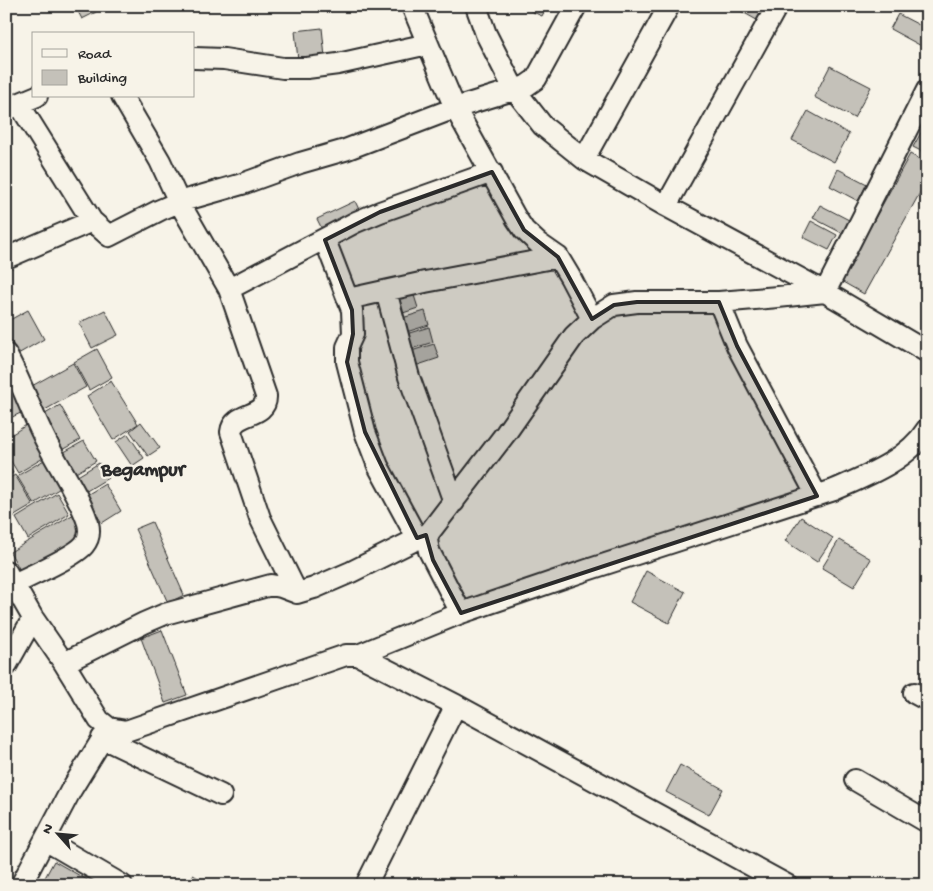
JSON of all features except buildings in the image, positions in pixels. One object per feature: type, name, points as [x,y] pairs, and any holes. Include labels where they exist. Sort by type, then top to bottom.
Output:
[{"type":"street","points":[[412,6],[455,108],[516,218],[524,230],[558,257],[592,319]]},
{"type":"street","points":[[476,6],[486,34],[514,90],[543,126],[584,159],[666,206],[825,292],[927,352]]},
{"type":"street","points":[[33,98],[13,106],[92,221],[109,236],[179,202],[242,184],[300,163],[345,150],[455,108],[526,86],[536,79],[576,6]]},
{"type":"street","points":[[584,159],[669,6]]},
{"type":"street","points":[[666,206],[777,6]]},
{"type":"street","points":[[195,58],[224,58],[283,68],[307,68],[338,64],[428,44]]},
{"type":"street","points":[[825,292],[927,90]]},
{"type":"street","points":[[123,98],[160,161],[179,202],[229,289],[266,396],[266,402],[262,408],[237,420],[231,426],[230,432],[260,518],[297,593]]},
{"type":"street","points":[[229,289],[356,222],[492,172]]},
{"type":"street","points":[[6,258],[92,221]]},
{"type":"street","points":[[325,240],[352,310],[354,324],[353,334],[348,347],[347,362],[365,432],[378,466],[427,540],[429,552],[461,613]]},
{"type":"street","points":[[348,299],[425,282],[558,257]]},
{"type":"street","points":[[386,291],[409,377],[454,502]]},
{"type":"street","points":[[64,663],[165,614],[271,585],[297,593],[314,588],[423,536],[454,502],[506,433],[574,336],[592,319],[614,305],[637,302],[719,302],[778,298],[825,292]]},
{"type":"street","points":[[719,302],[737,346],[816,496]]},
{"type":"street","points":[[6,354],[17,374],[47,443],[88,523],[89,534],[84,545],[73,554],[10,578],[33,618],[64,663],[106,733],[221,795]]},
{"type":"street","points":[[358,655],[461,613],[834,490],[891,462],[909,449],[927,429]]},
{"type":"street","points":[[6,666],[33,618]]},
{"type":"street","points":[[106,733],[126,731],[346,655],[358,655],[456,705],[787,885]]},
{"type":"street","points":[[366,885],[456,705]]},
{"type":"street","points":[[21,885],[71,790],[106,733]]},
{"type":"street","points":[[855,780],[927,822]]},
{"type":"street","points":[[45,840],[122,885]]},
{"type":"highlighted area","points":[[492,172],[524,230],[558,257],[592,319],[614,305],[637,302],[719,302],[737,346],[817,496],[461,613],[433,560],[426,535],[417,538],[365,432],[347,362],[353,334],[352,310],[325,240],[380,212]]},
{"type":"district","name":"Begampur","points":[[143,468]]}]
